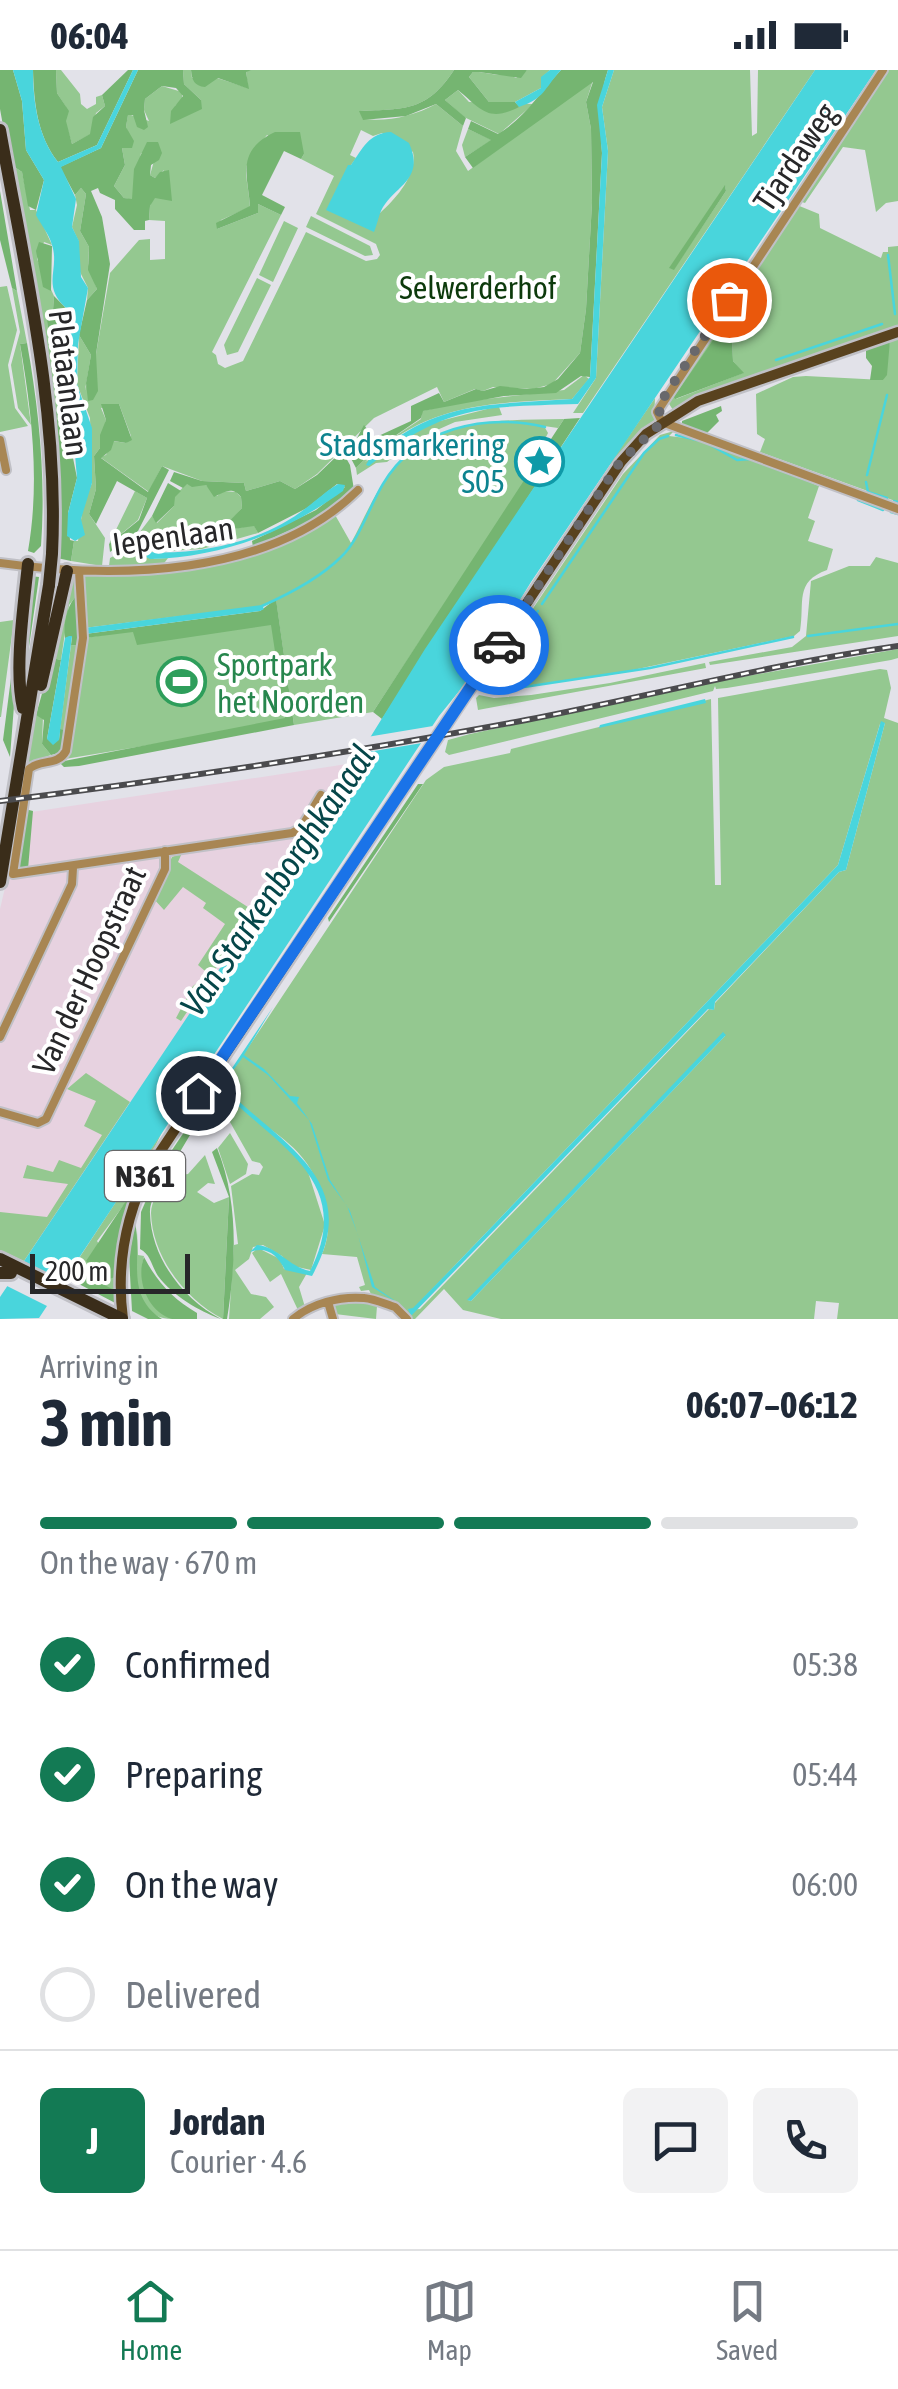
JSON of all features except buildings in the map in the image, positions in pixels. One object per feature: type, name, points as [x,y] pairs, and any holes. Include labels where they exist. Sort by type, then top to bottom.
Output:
[{"type":"highway","name":"Plataanlaan","points":[[0,130],[50,419],[54,504],[0,882]]},
{"type":"highway","name":"Plataanlaan","points":[[0,173],[39,392],[48,553]]},
{"type":"highway","points":[[26,709],[21,666],[31,567]]},
{"type":"highway","points":[[26,709],[48,660],[73,571]]},
{"type":"highway","name":"Plataanlaan","points":[[0,849],[26,709]]},
{"type":"highway","points":[[3,1266],[117,1318]]},
{"type":"main road","name":"N361","points":[[117,1318],[123,1249],[136,1200],[154,1160],[632,449],[662,422],[698,401],[898,332]]},
{"type":"street","name":"Tjardaweg","points":[[662,422],[658,406],[883,70]]},
{"type":"street","points":[[662,422],[898,509]]},
{"type":"street","points":[[6,470],[0,440],[12,438]]},
{"type":"street","name":"Iepenlaan","points":[[0,563],[73,571],[170,568],[240,554],[303,527],[358,490]]},
{"type":"street","points":[[73,571],[83,638],[66,751],[59,759],[30,769],[13,874],[292,833],[301,828],[321,795]]},
{"type":"street","name":"Van der Hoopstraat","points":[[0,1112],[38,1122],[46,1119],[165,868],[165,852]]},
{"type":"street","points":[[0,1037],[72,884],[72,868]]},
{"type":"street","points":[[293,1319],[328,1302],[368,1298],[381,1310],[395,1306],[407,1319]]},
{"type":"street","points":[[328,1302],[333,1319]]},
{"type":"shaded area","points":[[347,764],[349,779],[41,1239],[0,1225],[0,909],[8,875],[18,869],[25,813]]},
{"type":"green space","points":[[0,70],[13,70],[22,101],[26,150],[44,180],[36,210],[28,206],[22,172],[10,164],[0,109]]},
{"type":"green space","points":[[33,70],[56,70],[57,93],[69,111],[66,121],[72,144],[90,134],[93,117],[105,106],[102,95],[128,70],[133,70],[97,145],[58,162],[45,141],[38,118]]},
{"type":"green space","points":[[56,70],[61,70],[87,109],[102,95],[105,106],[96,113],[91,134],[72,144],[65,121],[66,107],[57,93]]},
{"type":"green space","points":[[138,70],[183,70],[184,84],[201,100],[202,109],[170,124],[171,111],[183,96],[176,88],[162,86],[145,99],[148,127],[137,127],[133,115],[128,115],[126,127],[134,141],[132,148],[122,148],[125,165],[114,186],[124,198],[132,199],[134,169],[147,142],[158,142],[162,153],[151,165],[150,175],[155,178],[169,170],[172,201],[155,198],[145,230],[134,230],[115,209],[115,200],[98,188],[91,191],[102,217],[110,264],[96,354],[98,391],[88,401],[86,383],[91,355],[79,335],[87,300],[97,289],[88,270],[89,247],[80,231],[86,194],[81,188],[75,195],[60,167],[101,148]]},
{"type":"green space","name":"Selwerderhof","points":[[183,70],[191,70],[192,78],[217,78],[248,88],[246,71],[252,70],[454,70],[434,93],[414,105],[360,111],[363,119],[382,120],[410,115],[436,104],[463,126],[456,151],[468,171],[593,80],[586,102],[591,129],[592,203],[580,353],[552,384],[533,389],[475,389],[444,402],[437,387],[374,418],[317,474],[295,489],[280,481],[246,491],[244,483],[202,481],[162,466],[149,492],[100,457],[106,455],[113,441],[126,443],[131,436],[119,404],[101,408],[106,420],[100,448],[94,456],[96,489],[89,514],[105,538],[102,566],[71,561],[92,483],[90,418],[77,384],[79,335],[91,355],[85,390],[96,354],[110,273],[139,240],[150,239],[150,260],[165,259],[165,221],[149,220],[150,206],[164,170],[155,178],[150,175],[154,161],[141,153],[133,200],[124,198],[114,186],[125,165],[122,148],[129,135],[128,114],[149,121],[145,99],[162,86],[182,92],[182,100],[175,106],[201,100],[184,84]],"holes":[[[361,130],[373,136],[382,133],[413,152],[409,178],[380,213],[351,165],[356,158],[350,155]],[[267,135],[304,154],[301,159],[334,176],[316,214],[376,244],[380,255],[366,261],[306,232],[243,361],[225,368],[212,352],[281,215],[258,204],[258,213],[217,229],[221,220],[250,207],[246,169]]]},
{"type":"green space","points":[[191,70],[252,70],[246,72],[249,89],[218,78],[201,86],[194,82]]},
{"type":"green space","points":[[454,70],[527,70],[521,78],[479,72],[469,77],[489,102],[515,102],[519,107],[492,114],[458,90],[445,100],[466,118],[463,126],[436,104],[406,116],[363,120],[359,111],[403,108],[424,100]]},
{"type":"green space","points":[[527,70],[550,70],[541,78],[541,88],[515,102],[489,102],[469,77],[478,72],[506,73],[516,78]]},
{"type":"green space","points":[[561,70],[608,70],[600,111],[602,153],[590,377],[581,376],[556,393],[504,396],[423,411],[421,418],[373,451],[356,468],[345,447],[357,438],[364,425],[374,438],[411,421],[411,406],[439,393],[444,402],[476,389],[544,387],[558,379],[580,353],[592,203],[591,129],[586,102],[593,82],[473,168],[465,157],[491,140],[468,129],[471,121],[498,134],[525,112]]},
{"type":"green space","points":[[614,70],[750,70],[752,136],[757,133],[758,70],[815,70],[583,413],[573,413],[596,378],[608,151],[602,107]],"holes":[[[725,186],[726,191],[674,269],[670,268]]]},
{"type":"green space","points":[[887,70],[898,70],[898,201],[886,203],[876,212],[865,150],[843,147],[805,203],[799,201]]},
{"type":"green space","points":[[458,90],[469,102],[533,104],[538,100],[499,134],[464,117],[445,100]]},
{"type":"green space","points":[[468,129],[492,140],[465,157],[462,145]]},
{"type":"green space","points":[[275,132],[300,132],[304,154],[301,159],[284,151],[262,195],[285,207],[281,215],[258,204],[258,213],[217,229],[216,223],[250,206],[246,174],[249,156],[262,139]]},
{"type":"green space","points":[[10,164],[22,172],[30,210],[36,210],[52,245],[44,242],[37,259],[54,296],[47,321],[49,347],[58,351],[65,429],[70,443],[63,442],[56,408],[50,404]]},
{"type":"green space","points":[[725,185],[726,191],[674,270],[669,268]]},
{"type":"green space","points":[[81,188],[86,194],[80,231],[89,247],[88,264],[97,289],[87,300],[88,288],[79,270],[79,242],[72,227],[75,195]]},
{"type":"green space","points":[[0,191],[17,291],[12,288],[0,240]]},
{"type":"green space","points":[[797,205],[819,214],[820,228],[881,258],[888,247],[898,246],[898,329],[673,410],[666,399]],"holes":[[[731,316],[733,361],[743,373],[676,399]]]},
{"type":"green space","points":[[311,216],[370,246],[373,255],[365,256],[306,227]]},
{"type":"green space","points":[[284,221],[298,228],[273,282],[259,275]]},
{"type":"green space","points":[[39,242],[52,246],[51,291],[43,287],[36,251]]},
{"type":"green space","points":[[257,278],[271,285],[238,352],[227,355],[224,345]]},
{"type":"green space","points":[[7,286],[17,330],[8,365],[15,408],[28,426],[0,432],[0,287]]},
{"type":"green space","points":[[12,288],[17,291],[27,343],[20,344],[31,425],[18,408],[11,365],[20,332]]},
{"type":"green space","points":[[54,296],[66,308],[58,351],[49,347],[47,320]]},
{"type":"green space","points":[[731,314],[733,361],[744,373],[675,399],[674,397]]},
{"type":"green space","points":[[898,337],[898,502],[760,452],[765,439],[757,434],[756,394],[793,377],[883,380],[890,340]]},
{"type":"green space","points":[[890,340],[887,375],[883,380],[870,380],[872,366],[866,358],[866,348]]},
{"type":"green space","points":[[27,343],[42,470],[41,546],[34,553],[28,551],[34,499],[33,448],[20,344]]},
{"type":"green space","points":[[584,375],[589,379],[572,399],[462,409],[413,427],[365,462],[428,424],[495,407],[499,407],[502,415],[455,422],[417,439],[387,462],[376,463],[357,475],[356,468],[373,451],[421,419],[422,411],[468,401],[564,390]]},
{"type":"green space","points":[[655,398],[654,421],[609,465]]},
{"type":"green space","points":[[50,404],[56,408],[63,441],[70,443],[77,478],[68,513],[70,540],[74,541],[71,561],[57,558]]},
{"type":"green space","points":[[101,404],[119,404],[132,440],[114,441],[111,450],[101,458],[148,492],[162,466],[169,470],[138,531],[110,552],[109,544],[139,520],[147,498],[117,481],[96,524],[89,514],[96,489],[94,456],[100,448],[106,420]]},
{"type":"green space","points":[[721,406],[722,411],[716,415],[719,421],[706,434],[682,425],[682,421]]},
{"type":"green space","points":[[580,418],[382,719],[373,712],[564,419]]},
{"type":"green space","points":[[564,419],[558,428],[544,426],[548,433],[539,451],[543,454],[373,712],[294,725],[276,600],[263,606],[84,628],[81,575],[153,573],[213,564],[270,544],[334,513],[351,543],[388,476],[424,442],[445,432],[491,422]]},
{"type":"green space","points":[[674,431],[669,436],[703,440],[819,486],[808,518],[815,521],[808,541],[833,549],[827,570],[805,587],[800,631],[794,636],[609,675],[493,690],[489,674],[623,474],[660,435]]},
{"type":"green space","points":[[342,451],[350,465],[354,490],[315,519],[253,547],[252,541],[316,510],[345,487],[337,484],[307,508],[258,533],[254,526],[220,531],[242,508],[241,497],[235,492],[214,497],[206,485],[187,484],[183,488],[170,481],[174,472],[202,481],[244,483],[246,491],[280,481],[295,489]]},
{"type":"green space","points":[[168,483],[181,491],[174,506],[156,523],[152,516]]},
{"type":"green space","points":[[186,484],[206,485],[217,496],[223,491],[236,492],[242,508],[222,531],[254,525],[258,533],[202,549],[149,552],[154,559],[168,558],[162,566],[109,566],[110,558],[127,549],[152,516],[157,523],[174,506],[174,497]]},
{"type":"green space","points":[[135,491],[147,498],[138,520],[109,544]]},
{"type":"green space","points":[[876,557],[898,563],[898,636],[710,665],[709,662],[792,647],[806,636],[811,581],[849,566],[870,566]]},
{"type":"green space","points":[[30,576],[39,577],[25,675]]},
{"type":"green space","points":[[24,577],[10,757],[3,740]]},
{"type":"green space","points":[[69,580],[76,580],[77,595],[69,605],[61,660],[52,658]]},
{"type":"green space","points":[[77,595],[80,646],[71,645],[72,637],[65,638],[68,609]]},
{"type":"green space","points":[[276,599],[294,725],[79,766],[64,767],[59,762],[285,718],[271,625],[137,645],[133,632],[85,638],[85,634],[260,611]]},
{"type":"green space","points":[[14,620],[1,717],[0,717],[0,622]]},
{"type":"green space","name":"Sportpark het Noorden","points":[[274,621],[288,722],[65,759],[85,638],[135,630]]},
{"type":"green space","points":[[71,645],[80,646],[68,730],[60,729]]},
{"type":"green space","points":[[898,649],[898,658],[891,660],[727,688],[715,686],[713,691],[449,755],[445,752],[448,740],[470,734],[714,682]]},
{"type":"green space","points":[[52,658],[61,660],[47,739],[59,740],[60,729],[68,730],[63,752],[51,755],[42,744],[44,720],[36,715]]},
{"type":"green space","points":[[705,663],[706,668],[478,710],[479,695],[531,695]]},
{"type":"green space","points":[[887,670],[891,688],[884,718],[898,723],[898,1319],[837,1319],[839,1303],[816,1301],[814,1319],[501,1319],[463,1310],[444,1289],[415,1319],[410,1319],[372,1296],[369,1290],[361,1291],[359,1287],[365,1285],[357,1257],[322,1254],[328,1222],[315,1178],[292,1146],[249,1113],[224,1084],[426,780],[444,767],[711,699],[715,885],[721,885],[718,698]],"holes":[[[885,723],[846,870],[839,872],[715,1003],[714,1010],[709,1009],[420,1309],[407,1310],[413,1309],[838,865],[880,724]],[[723,1033],[725,1036],[468,1300]]]},
{"type":"green space","points":[[36,715],[43,716],[42,744],[51,755],[36,760],[26,770]]},
{"type":"green space","points":[[418,784],[423,784],[329,922],[328,918]]},
{"type":"green space","points":[[25,809],[33,811],[28,869],[16,873]]},
{"type":"green space","points":[[182,853],[178,862],[254,911],[181,1021],[176,1018],[193,986],[205,977],[205,971],[198,965],[225,924],[203,908],[206,903],[183,887],[164,910],[153,898],[172,857]]},
{"type":"green space","points":[[86,1073],[130,1102],[24,1261],[0,1250],[0,1212],[47,1217],[68,1184],[23,1178],[27,1165],[53,1172],[59,1160],[81,1168],[102,1135],[84,1126],[96,1101],[67,1089]]},
{"type":"green space","points":[[220,1090],[289,1148],[308,1172],[325,1225],[311,1270],[288,1265],[282,1256],[263,1245],[253,1247],[249,1259],[235,1270],[251,1294],[266,1297],[274,1307],[260,1319],[229,1319],[234,1245],[238,1244],[231,1186],[252,1174],[259,1175],[263,1167],[252,1161],[230,1122],[211,1100]]},
{"type":"green space","points":[[205,1101],[209,1103],[168,1172],[163,1172],[172,1150]]},
{"type":"green space","points":[[162,1132],[129,1202],[97,1241],[118,1276],[118,1292],[83,1277],[79,1284],[66,1278]]},
{"type":"green space","points":[[230,1133],[248,1164],[246,1174],[230,1184],[218,1148]]},
{"type":"green space","points":[[217,1148],[229,1190],[234,1233],[227,1319],[223,1319],[229,1197],[212,1152]]},
{"type":"green space","points":[[205,1155],[215,1184],[208,1183],[197,1192],[214,1203],[229,1197],[223,1319],[196,1301],[164,1261],[151,1213],[164,1177],[188,1174]]},
{"type":"green space","points":[[158,1173],[164,1177],[150,1213],[156,1246],[182,1289],[221,1319],[195,1307],[171,1290],[140,1249],[141,1212]]},
{"type":"green space","points":[[126,1201],[129,1202],[118,1276],[109,1279],[86,1261]]},
{"type":"green space","points":[[135,1223],[139,1287],[150,1309],[162,1319],[148,1319],[132,1311],[129,1257]]},
{"type":"green space","points":[[137,1231],[138,1255],[144,1256],[142,1276],[146,1293],[173,1319],[158,1316],[142,1299],[136,1272]]},
{"type":"green space","points":[[258,1248],[280,1259],[284,1269],[307,1273],[299,1287],[305,1307],[299,1311],[281,1274],[270,1282],[252,1253]]},
{"type":"green space","points":[[144,1257],[160,1282],[197,1313],[197,1319],[172,1319],[156,1309],[142,1283]]},
{"type":"green space","points":[[87,1276],[118,1292],[119,1305],[79,1284]]},
{"type":"green space","points":[[367,1300],[377,1306],[376,1319],[335,1314],[332,1307],[335,1302]]},
{"type":"water","points":[[13,70],[33,70],[38,119],[58,162],[97,145],[133,70],[138,70],[101,148],[61,167],[76,199],[72,227],[79,241],[81,277],[88,288],[78,344],[77,384],[92,428],[92,483],[81,519],[85,535],[75,541],[67,536],[77,478],[75,455],[65,429],[63,386],[56,361],[66,308],[54,292],[52,245],[36,215],[44,180],[26,150],[22,101]]},
{"type":"water","points":[[550,70],[561,70],[539,97],[519,107],[515,102],[541,88],[541,77]]},
{"type":"water","points":[[608,70],[614,70],[602,107],[608,151],[596,378],[578,404],[467,413],[421,431],[366,465],[394,440],[436,417],[479,406],[572,399],[590,377],[602,153],[597,105]]},
{"type":"water","points":[[815,70],[876,70],[531,582],[481,664],[439,716],[39,1318],[0,1319],[0,1297],[319,820],[425,649]]},
{"type":"water","points":[[391,132],[409,143],[413,166],[406,182],[386,202],[374,232],[326,210],[348,165],[363,147],[372,138]]},
{"type":"water","points":[[338,484],[345,485],[343,491],[321,506],[252,540],[202,553],[146,557],[149,552],[210,548],[252,537],[290,519]]},
{"type":"water","points":[[262,605],[264,609],[260,611],[85,634],[84,628]]},
{"type":"water","points":[[69,636],[59,740],[53,745],[47,739],[65,638]]},
{"type":"water","points":[[705,699],[706,703],[599,728],[600,725]]},
{"type":"water","points":[[881,721],[885,723],[846,870],[839,872],[715,1002],[714,1010],[708,1009],[411,1316],[408,1309],[460,1260],[838,865]]},
{"type":"water","points":[[273,1007],[244,1055],[264,1069],[290,1096],[299,1097],[297,1103],[312,1124],[330,1180],[345,1203],[328,1180],[309,1120],[268,1075],[243,1057],[224,1083],[291,1147],[323,1189],[329,1214],[326,1243],[312,1276],[285,1270],[266,1251],[250,1252],[257,1245],[265,1246],[310,1271],[322,1239],[323,1212],[317,1188],[285,1147],[222,1090],[212,1098]]},
{"type":"water","points":[[723,1032],[726,1035],[471,1301],[467,1300]]},
{"type":"water","points":[[358,1237],[375,1287],[404,1307],[372,1287]]},
{"type":"pier","points":[[439,725],[428,742],[356,754],[367,737]]},
{"type":"pier","points":[[19,1259],[68,1283],[51,1308],[3,1284]]},
{"type":"waterway","points":[[888,255],[895,314]]},
{"type":"waterway","points":[[776,360],[882,324]]},
{"type":"waterway","points":[[867,475],[887,395]]},
{"type":"waterway","points":[[262,606],[324,572],[348,550],[383,484],[414,449],[454,429],[476,424],[545,427]]},
{"type":"waterway","points":[[676,435],[705,442],[737,460],[750,459],[812,482]]},
{"type":"waterway","points":[[542,604],[644,453],[668,436]]},
{"type":"waterway","points":[[866,482],[868,492],[887,498]]},
{"type":"waterway","points":[[858,500],[883,510]]},
{"type":"waterway","points":[[894,501],[898,502]]},
{"type":"waterway","points":[[891,512],[898,514]]},
{"type":"waterway","points":[[511,688],[493,691],[491,681],[538,611]]},
{"type":"waterway","points":[[808,636],[898,624]]},
{"type":"waterway","points":[[524,687],[650,668],[793,637]]},
{"type":"railway","points":[[0,801],[395,743],[898,646]]},
{"type":"way so far","points":[[499,645],[620,462],[662,422],[658,406],[729,300]]},
{"type":"place","name":"Stadsmarkering S05","points":[[540,462]]},
{"type":"place","name":"Sportpark het Noorden","points":[[182,682]]},
{"type":"route","points":[[198,1093],[499,645]]},
{"type":"water label","name":"Van Starkenborghkanaal","points":[[277,880]]}]
